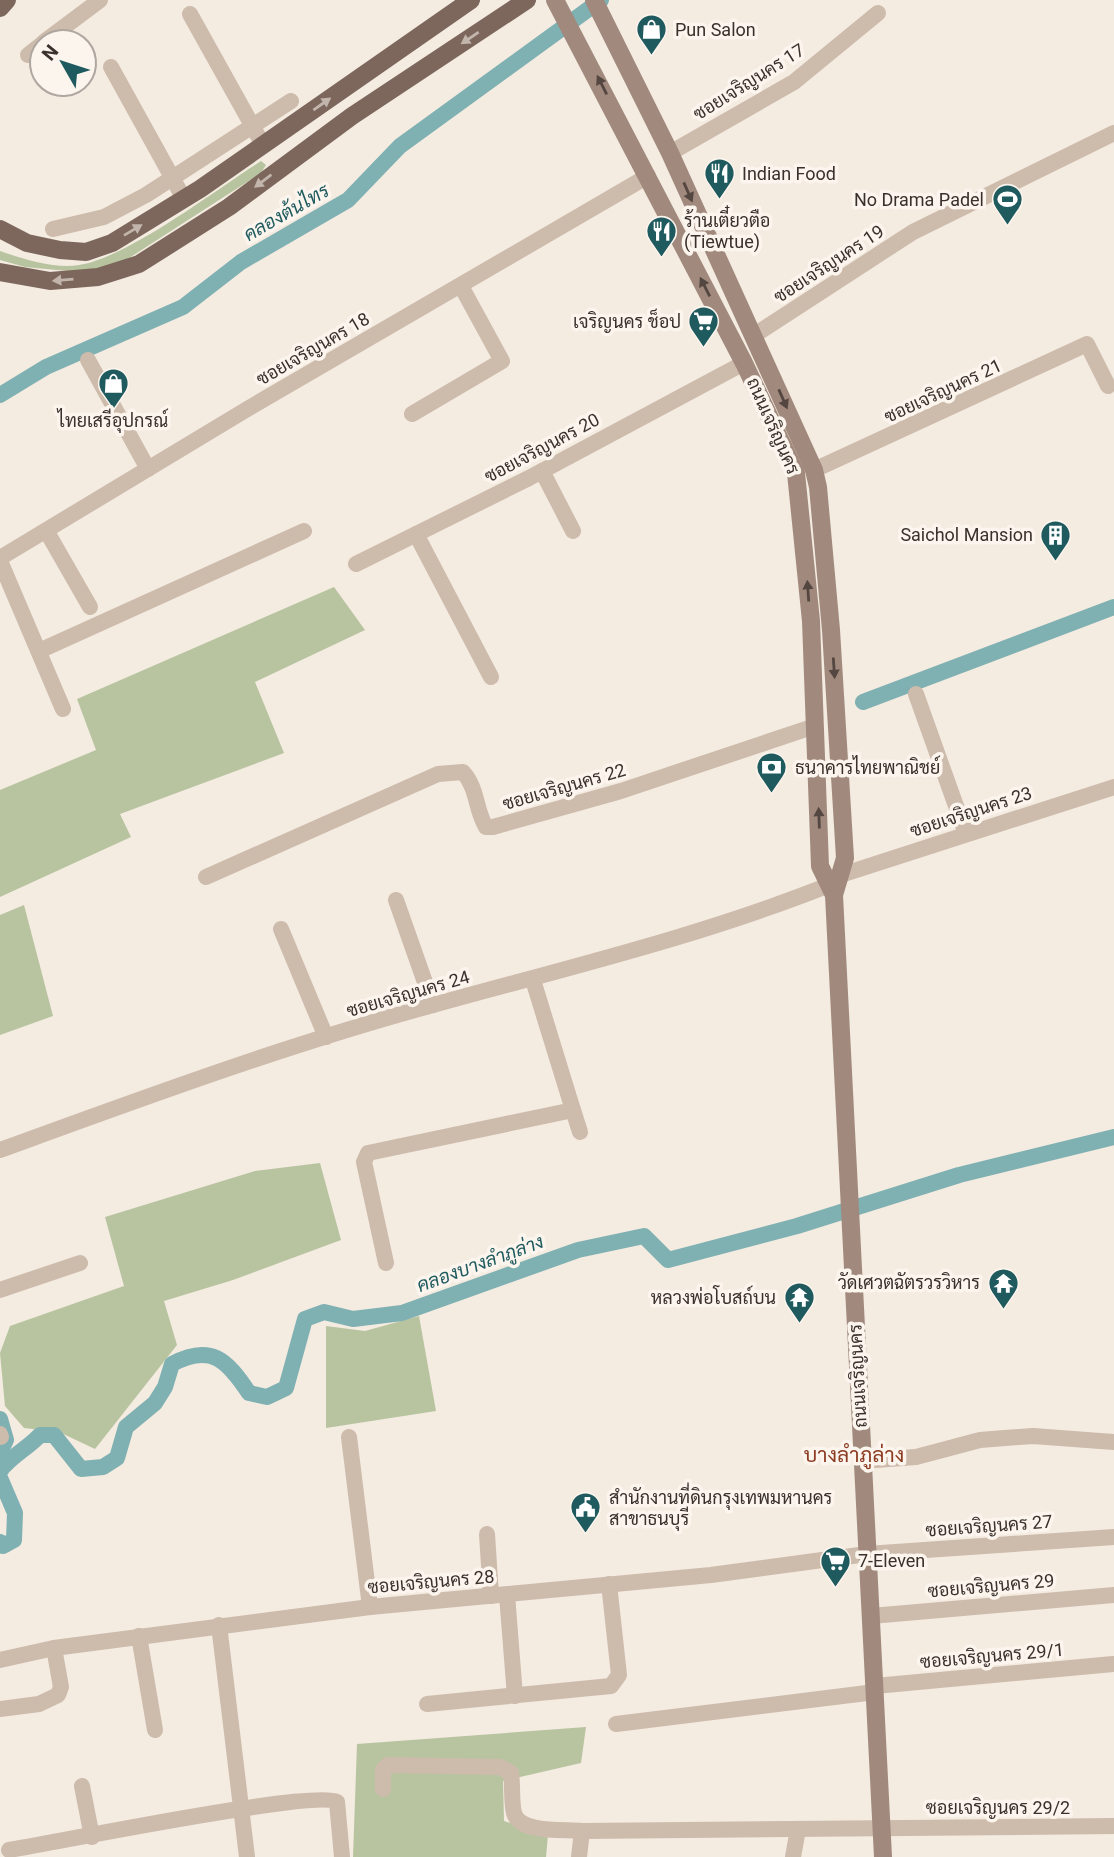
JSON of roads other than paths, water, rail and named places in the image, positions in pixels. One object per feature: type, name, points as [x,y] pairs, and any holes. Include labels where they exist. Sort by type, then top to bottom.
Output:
[{"type":"main road","points":[[0,229],[27,243],[86,252],[113,243],[184,199],[471,0]]},
{"type":"main road","points":[[0,272],[50,281],[98,277],[139,264],[229,207],[352,116],[527,0]]},
{"type":"main road","name":"ถนนเจริญนคร","points":[[594,0],[670,153],[814,470],[818,487],[831,630],[845,858],[835,885],[883,1857]]},
{"type":"main road","name":"ถนนเจริญนคร","points":[[559,7],[577,36],[744,363],[796,473],[810,609],[820,866],[835,885]]},
{"type":"main road","points":[[266,142],[285,165]]},
{"type":"street","points":[[63,28],[100,0]]},
{"type":"street","name":"ซอยเจริญนคร 17","points":[[670,153],[794,82],[878,12]]},
{"type":"street","points":[[191,14],[252,125],[266,142]]},
{"type":"street","points":[[111,67],[184,199]]},
{"type":"street","points":[[53,229],[104,217],[172,178],[291,101]]},
{"type":"street","name":"ซอยเจริญนคร 19","points":[[753,336],[913,232],[1114,133]]},
{"type":"street","name":"ซอยเจริญนคร 18","points":[[0,559],[148,469],[648,176]]},
{"type":"street","points":[[412,414],[502,361],[461,286]]},
{"type":"street","name":"ซอยเจริญนคร 21","points":[[814,470],[1087,344],[1108,386]]},
{"type":"street","points":[[88,360],[148,469]]},
{"type":"street","name":"ซอยเจริญนคร 20","points":[[356,564],[542,471],[744,363]]},
{"type":"street","points":[[542,471],[573,531]]},
{"type":"street","points":[[39,651],[304,531]]},
{"type":"street","points":[[47,532],[90,607]]},
{"type":"street","points":[[416,534],[491,677]]},
{"type":"street","points":[[0,559],[63,709]]},
{"type":"street","points":[[916,694],[966,834]]},
{"type":"street","name":"ซอยเจริญนคร 22","points":[[206,877],[438,774],[463,772],[473,784],[481,819],[486,827],[493,827],[621,791],[815,726]]},
{"type":"street","name":"ซอยเจริญนคร 23","points":[[835,885],[966,834],[1114,788]]},
{"type":"street","name":"ซอยเจริญนคร 24","points":[[0,1150],[242,1062],[433,1005],[629,952],[835,885]]},
{"type":"street","points":[[396,901],[433,1005]]},
{"type":"street","points":[[281,929],[326,1037]]},
{"type":"street","points":[[533,980],[580,1132]]},
{"type":"street","points":[[386,1263],[364,1162],[368,1153],[573,1110]]},
{"type":"street","points":[[0,1290],[80,1263]]},
{"type":"street","points":[[862,1461],[940,1453],[980,1440],[1005,1438],[1032,1436],[1114,1442]]},
{"type":"street","points":[[349,1437],[370,1607]]},
{"type":"street","points":[[487,1534],[515,1696]]},
{"type":"street","name":"ซอยเจริญนคร 27","points":[[867,1554],[1114,1536]]},
{"type":"street","name":"ซอยเจริญนคร 28","points":[[0,1660],[54,1648],[219,1625],[867,1554]]},
{"type":"street","points":[[427,1704],[601,1688],[618,1680],[609,1584]]},
{"type":"street","name":"ซอยเจริญนคร 29","points":[[872,1616],[1114,1595]]},
{"type":"street","points":[[219,1625],[247,1857]]},
{"type":"street","points":[[139,1636],[155,1730]]},
{"type":"street","points":[[0,1709],[39,1704],[58,1695],[61,1687],[54,1648]]},
{"type":"street","name":"ซอยเจริญนคร 29/1","points":[[616,1724],[875,1689],[1113,1664]]},
{"type":"street","name":"ซอยเจริญนคร 29/2","points":[[383,1789],[383,1770],[388,1765],[500,1767],[511,1773],[513,1810],[519,1822],[534,1827],[582,1830],[1114,1826]]},
{"type":"street","points":[[82,1786],[92,1837]]},
{"type":"street","points":[[9,1850],[242,1808],[333,1800],[337,1802],[342,1857]]},
{"type":"street","points":[[793,1857],[798,1829]]},
{"type":"street","points":[[579,1857],[582,1830]]},
{"type":"waterway","name":"คลองต้นไทร","points":[[0,395],[46,367],[183,307],[241,262],[348,200],[400,146],[601,0]]},
{"type":"waterway","points":[[863,702],[1114,607]]},
{"type":"waterway","name":"คลองบางลำภูล่าง","points":[[0,1471],[40,1435],[54,1435],[81,1469],[103,1467],[117,1458],[126,1427],[155,1403],[165,1387],[172,1364],[186,1358],[197,1355],[217,1358],[233,1372],[249,1393],[267,1397],[286,1388],[305,1319],[324,1312],[353,1319],[402,1313],[578,1250],[644,1236],[668,1260],[797,1226],[959,1175],[1114,1137]]},
{"type":"waterway","points":[[0,1419],[6,1440],[0,1453]]},
{"type":"waterway","name":"คลองบางลำภูล่าง","points":[[0,1478],[15,1513],[14,1540],[3,1546],[0,1542]]},
{"type":"place","name":"Pun Salon","points":[[652,57]]},
{"type":"place","name":"Indian Food","points":[[719,201]]},
{"type":"place","name":"No Drama Padel","points":[[1007,227]]},
{"type":"place","name":"ร้านเตี๋ยวตือ (Tiewtue)","points":[[661,258]]},
{"type":"place","name":"เจริญนคร ช็อป","points":[[704,349]]},
{"type":"place","name":"ไทยเสรีอุปกรณ์","points":[[113,410]]},
{"type":"place","name":"Saichol Mansion","points":[[1056,562]]},
{"type":"place","name":"ธนาคารไทยพาณิชย์","points":[[772,795]]},
{"type":"place","name":"วัดเศวตฉัตรวรวิหาร","points":[[1003,1310]]},
{"type":"place","name":"หลวงพ่อโบสถ์บน","points":[[799,1325]]},
{"type":"place","name":"สํานักงานที่ดินกรุงเทพมหานคร สาขาธนบุรี","points":[[586,1535]]},
{"type":"place","name":"7-Eleven","points":[[835,1588]]},
{"type":"district","name":"บางลำภูล่าง","points":[[854,1455]]}]
